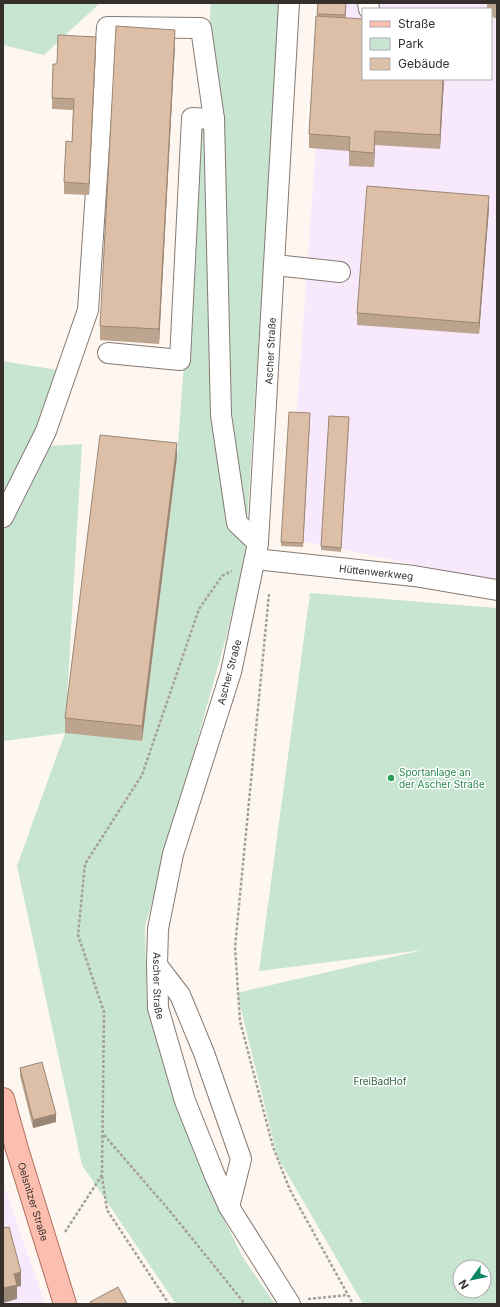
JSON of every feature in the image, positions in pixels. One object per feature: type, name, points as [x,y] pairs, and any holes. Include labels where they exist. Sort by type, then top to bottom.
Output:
[{"type":"main road","name":"Oelsnitzer Straße","points":[[3,1099],[65,1304]]},
{"type":"street","name":"Ascher Straße","points":[[289,3],[256,551],[231,672],[173,854],[158,929],[157,965],[158,1008],[185,1101],[229,1207],[289,1303]]},
{"type":"street","points":[[3,517],[46,431],[88,310],[107,27],[201,28],[214,119],[221,415],[237,523],[256,551]]},
{"type":"street","points":[[108,353],[180,360],[192,118],[214,119]]},
{"type":"street","points":[[274,265],[340,272]]},
{"type":"street","name":"Hüttenwerkweg","points":[[256,551],[497,590]]},
{"type":"street","points":[[157,965],[180,995],[204,1053],[241,1159],[229,1207]]},
{"type":"path","points":[[169,1304],[107,1210],[102,1175],[104,1012],[78,934],[85,864],[142,775],[199,609],[222,576],[256,551]]},
{"type":"path","points":[[269,593],[235,947],[240,1021],[273,1148],[290,1190],[353,1304]]},
{"type":"path","points":[[103,1135],[170,1210],[245,1304]]},
{"type":"path","points":[[78,1213],[102,1175]]},
{"type":"path","points":[[289,1303],[347,1295]]},
{"type":"shaded area","points":[[326,3],[497,3],[497,582],[288,538]]},
{"type":"shaded area","points":[[3,1182],[45,1304],[3,1304]]},
{"type":"green space","points":[[3,3],[100,3],[44,55],[3,45]]},
{"type":"green space","points":[[211,3],[280,3],[245,556],[227,634],[145,927],[147,1007],[177,1109],[207,1184],[242,1256],[275,1304],[176,1304],[82,1165],[17,866],[65,733],[3,741],[3,361],[76,373],[66,405],[45,446],[82,444],[65,732],[142,741],[177,457]]},
{"type":"green space","name":"FreiBadHof","points":[[310,593],[497,608],[497,1304],[363,1304],[277,1156],[237,993],[423,950],[259,971]]},
{"type":"building","points":[[318,3],[346,3],[345,15],[317,14]]},
{"type":"building","points":[[316,16],[362,19],[362,80],[443,80],[440,135],[375,131],[374,153],[349,151],[350,137],[309,134]]},
{"type":"building","points":[[116,26],[175,30],[159,329],[100,326]]},
{"type":"building","points":[[58,35],[96,37],[89,184],[64,182],[66,141],[72,142],[74,99],[52,98],[53,64],[57,64]]},
{"type":"building","points":[[367,186],[489,196],[479,323],[357,313]]},
{"type":"building","points":[[289,412],[310,413],[303,543],[281,542]]},
{"type":"building","points":[[329,416],[349,417],[341,548],[321,546]]},
{"type":"building","points":[[100,435],[177,443],[142,726],[65,718]]},
{"type":"building","points":[[42,1062],[56,1114],[33,1120],[20,1068]]},
{"type":"building","points":[[9,1227],[21,1272],[14,1274],[17,1285],[3,1288],[3,1228]]},
{"type":"building","points":[[118,1287],[127,1304],[91,1304],[90,1302]]},
{"type":"place","name":"Sportanlage an der Ascher Straße","points":[[391,778]]}]
